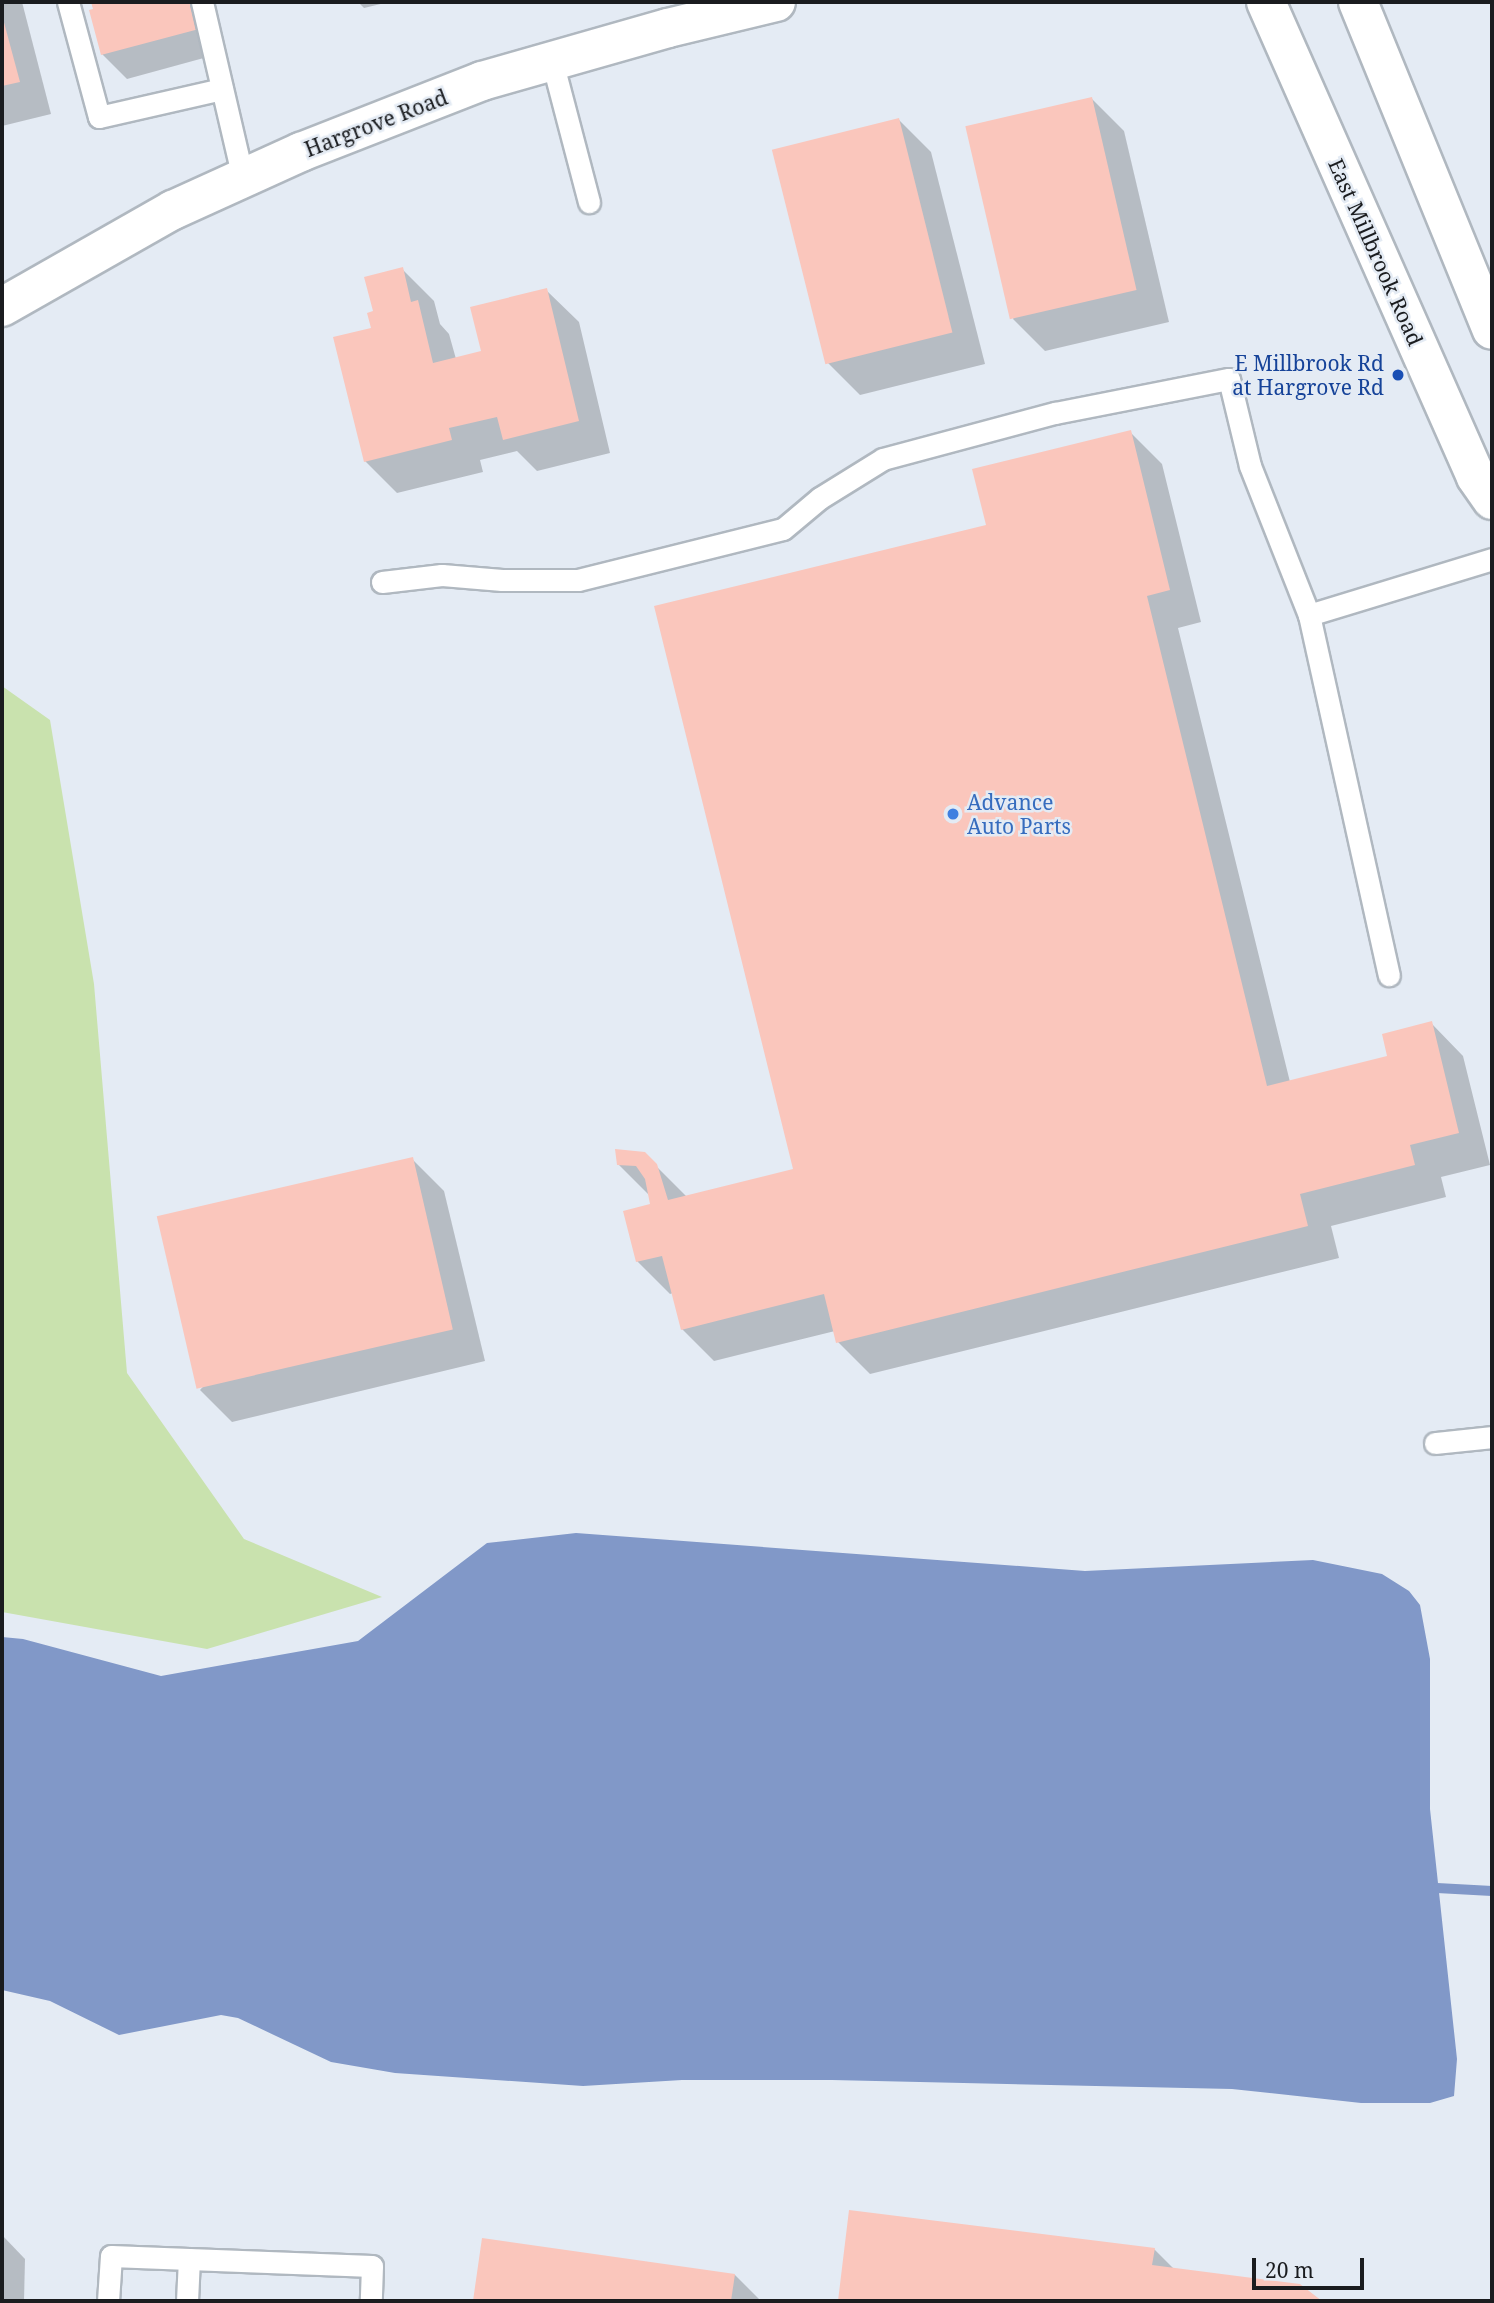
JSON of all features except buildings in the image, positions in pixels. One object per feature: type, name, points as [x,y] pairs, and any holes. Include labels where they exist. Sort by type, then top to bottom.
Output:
[{"type":"main road","name":"Hargrove Road","points":[[2,307],[173,210],[243,178],[482,81],[668,27],[776,2]]},
{"type":"main road","name":"East Millbrook Road","points":[[1266,2],[1476,477],[1492,500]]},
{"type":"main road","points":[[1358,2],[1492,330]]},
{"type":"lane","points":[[68,2],[99,117],[222,89]]},
{"type":"lane","points":[[202,2],[243,178]]},
{"type":"lane","points":[[552,61],[589,202]]},
{"type":"lane","points":[[382,582],[442,575],[502,580],[578,580],[783,528],[820,498],[883,459],[1055,413],[1229,379],[1250,466],[1309,615],[1389,975]]},
{"type":"lane","points":[[1309,615],[1492,559]]},
{"type":"lane","points":[[1435,1443],[1492,1437]]},
{"type":"lane","points":[[108,2301],[111,2256],[372,2266],[371,2301]]},
{"type":"lane","points":[[187,2301],[189,2259]]},
{"type":"green space","points":[[2,686],[50,720],[94,984],[127,1373],[244,1539],[382,1597],[207,1649],[2,1612]]},
{"type":"water","points":[[576,1533],[1085,1571],[1313,1560],[1382,1574],[1409,1591],[1420,1605],[1430,1659],[1430,1809],[1457,2059],[1454,2096],[1430,2103],[1361,2103],[1232,2089],[832,2080],[682,2080],[583,2086],[395,2073],[331,2062],[238,2018],[221,2015],[119,2035],[50,2001],[2,1990],[2,1637],[23,1639],[161,1676],[358,1641],[487,1543]]},
{"type":"waterway","points":[[1437,1888],[1492,1891]]},
{"type":"place","name":"E Millbrook Rd at Hargrove Rd","points":[[1398,375]]},
{"type":"place","name":"Advance Auto Parts","points":[[953,814]]}]
